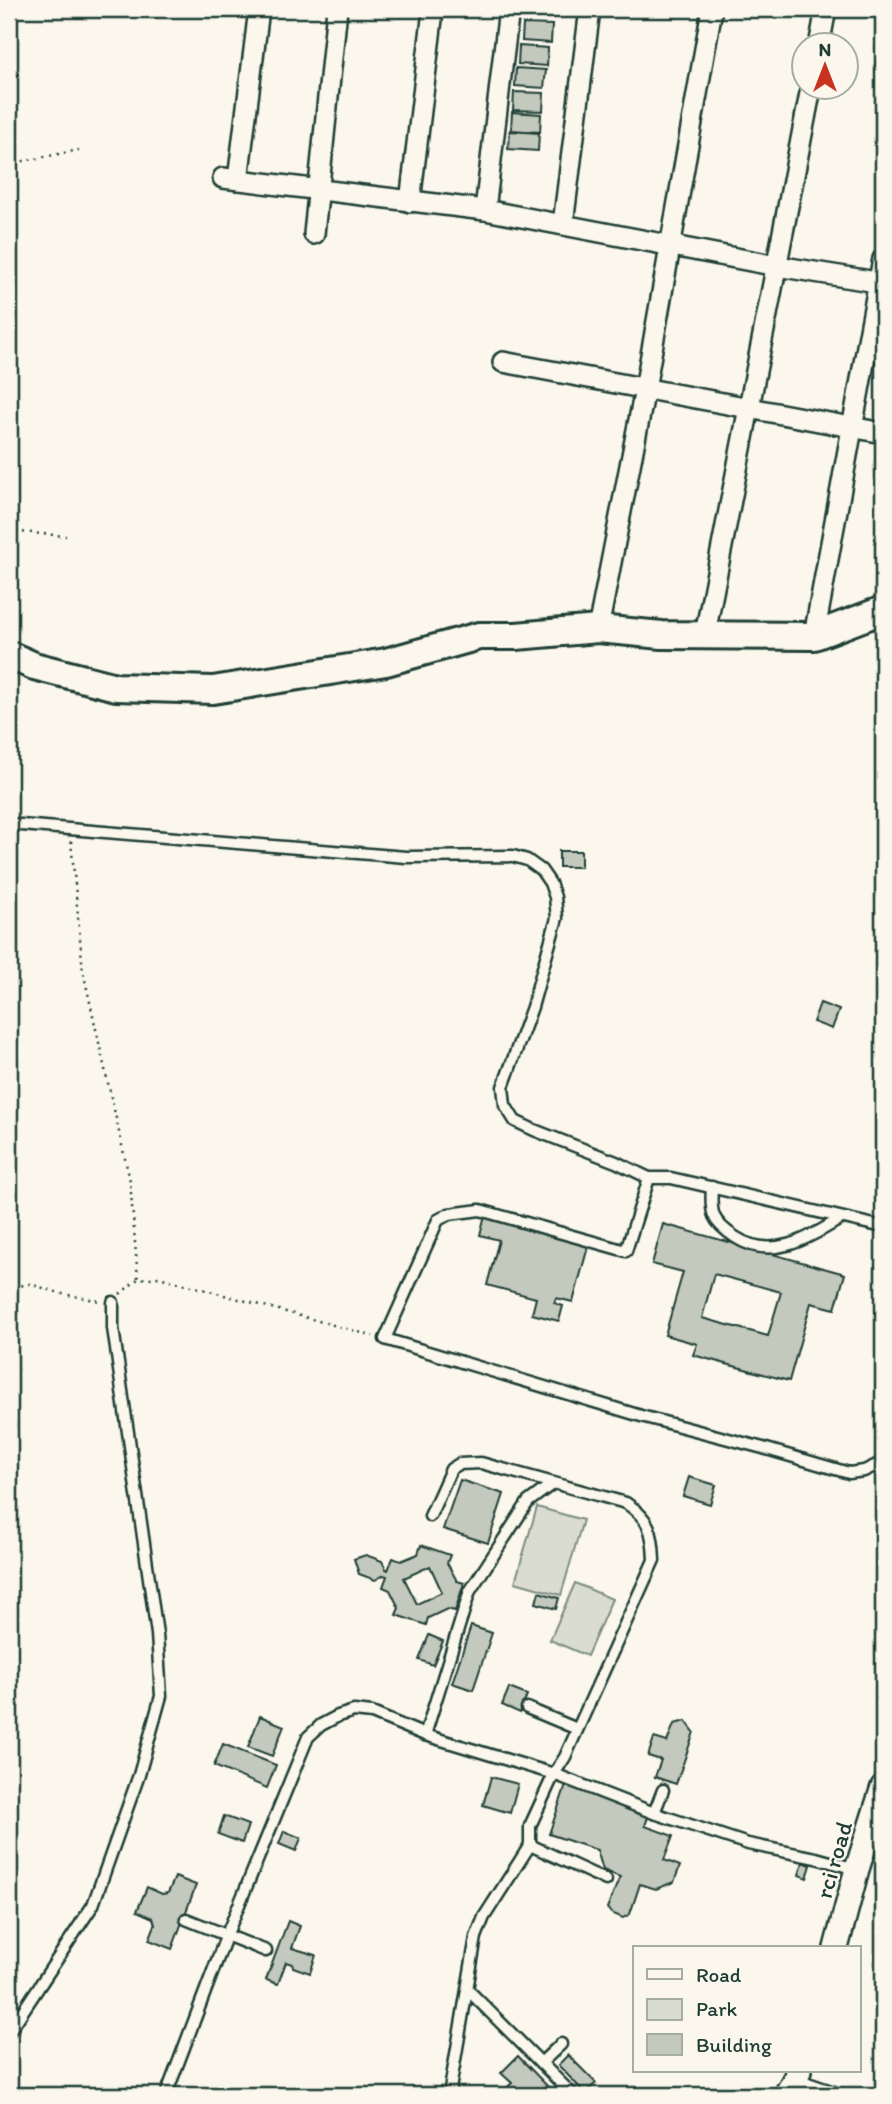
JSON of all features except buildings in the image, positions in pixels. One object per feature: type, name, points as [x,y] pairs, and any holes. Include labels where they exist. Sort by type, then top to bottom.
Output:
[{"type":"main road","points":[[9,655],[34,666],[116,687],[213,690],[386,662],[479,636],[516,636],[598,629],[662,635],[814,636],[883,610]]},
{"type":"street","points":[[259,9],[231,179],[485,210],[777,266],[881,282]]},
{"type":"street","points":[[313,234],[337,9]]},
{"type":"street","points":[[485,210],[509,9]]},
{"type":"street","points":[[564,224],[590,9]]},
{"type":"street","points":[[598,629],[645,389],[712,9]]},
{"type":"street","points":[[822,32],[826,9]]},
{"type":"street","points":[[410,202],[432,19]]},
{"type":"street","points":[[705,634],[808,102]]},
{"type":"street","points":[[814,636],[881,282],[883,259]]},
{"type":"street","points":[[503,362],[883,433]]},
{"type":"street","name":"rci road","points":[[837,1946],[856,1869],[883,1787]]},
{"type":"lane","points":[[9,824],[406,857],[513,856],[527,860],[541,870],[550,883],[558,918],[532,1007],[503,1087],[505,1105],[515,1121],[649,1178],[671,1178],[712,1186],[840,1219],[883,1227]]},
{"type":"lane","points":[[649,1178],[626,1251],[480,1210],[449,1214],[438,1220],[385,1339],[641,1416],[849,1473],[864,1471],[883,1462]]},
{"type":"lane","points":[[712,1186],[710,1206],[718,1226],[743,1243],[768,1250],[814,1236],[840,1219]]},
{"type":"lane","points":[[9,2032],[93,1905],[139,1776],[160,1696],[157,1634],[113,1328],[113,1302]]},
{"type":"lane","points":[[430,1516],[451,1469],[458,1464],[481,1463],[626,1503],[641,1514],[653,1544],[654,1560],[565,1757],[554,1774],[530,1826],[530,1845],[484,1917],[476,1937],[449,2095]]},
{"type":"lane","points":[[425,1735],[470,1591],[528,1502],[552,1484]]},
{"type":"lane","points":[[527,1708],[577,1729]]},
{"type":"lane","points":[[166,2095],[227,1934],[308,1737],[321,1725],[354,1711],[372,1713],[425,1735],[554,1774],[654,1813],[748,1844],[856,1869]]},
{"type":"lane","points":[[654,1813],[663,1790]]},
{"type":"lane","points":[[530,1845],[606,1880]]},
{"type":"lane","points":[[186,1920],[266,1951]]},
{"type":"lane","points":[[468,1990],[573,2095]]},
{"type":"lane","points":[[541,2063],[561,2044]]},
{"type":"lane","points":[[794,2082],[843,2095]]},
{"type":"path","points":[[9,164],[79,150]]},
{"type":"path","points":[[9,531],[66,536]]},
{"type":"path","points":[[70,829],[83,971],[130,1181],[138,1279]]},
{"type":"path","points":[[9,1292],[30,1284],[63,1294],[113,1302],[138,1279],[159,1277],[385,1339]]},
{"type":"green space","points":[[537,1507],[583,1520],[561,1595],[515,1582]]},
{"type":"green space","points":[[575,1583],[612,1599],[587,1656],[550,1640]]}]
